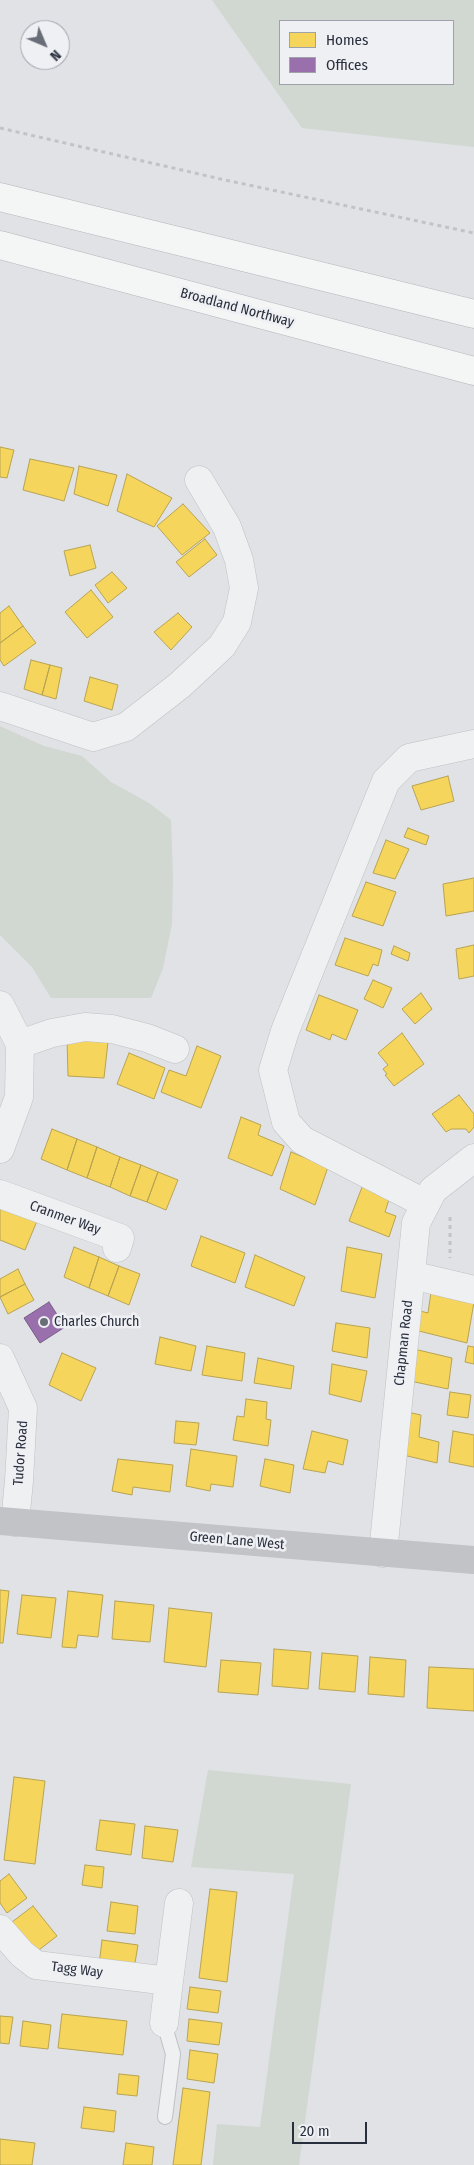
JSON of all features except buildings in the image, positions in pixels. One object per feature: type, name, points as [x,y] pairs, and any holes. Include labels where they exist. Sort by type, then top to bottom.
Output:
[{"type":"highway","points":[[0,197],[474,314]]},
{"type":"highway","name":"Broadland Northway","points":[[0,245],[474,371]]},
{"type":"street","points":[[0,706],[93,737],[126,727],[180,685],[222,646],[237,622],[244,588],[239,560],[227,527],[199,480]]},
{"type":"street","points":[[426,1204],[302,1140],[286,1122],[272,1070],[285,1031],[386,781],[409,758],[474,744]]},
{"type":"street","points":[[0,1005],[20,1044],[19,1097],[0,1149]]},
{"type":"street","points":[[20,1044],[52,1033],[85,1027],[112,1029],[147,1038],[176,1049]]},
{"type":"street","name":"Chapman Road","points":[[383,1553],[416,1223],[433,1190],[474,1158]]},
{"type":"street","name":"Cranmer Way","points":[[0,1194],[120,1238],[117,1248]]},
{"type":"street","points":[[411,1275],[462,1287]]},
{"type":"street","name":"Tudor Road","points":[[3,1374],[23,1408],[19,1481],[7,1522]]},
{"type":"street","name":"Green Lane West","points":[[7,1522],[474,1560]]},
{"type":"street","points":[[164,2023],[179,1903]]},
{"type":"street","name":"Tagg Way","points":[[0,1930],[22,1954],[36,1965],[169,1981]]},
{"type":"lane","points":[[164,2023],[173,2054],[164,2117]]},
{"type":"path","points":[[0,128],[234,182],[474,234]]},
{"type":"path","points":[[450,1216],[462,1287]]},
{"type":"shaded area","points":[[212,0],[474,0],[474,147],[302,128]]},
{"type":"shaded area","points":[[0,726],[44,746],[82,756],[111,782],[149,803],[171,820],[172,924],[163,968],[151,998],[51,998],[32,967],[0,935]]},
{"type":"shaded area","points":[[208,1770],[351,1784],[299,2165],[213,2165],[217,2124],[260,2127],[294,1874],[191,1867]]},
{"type":"place","name":"Charles Church","points":[[44,1322]]}]
